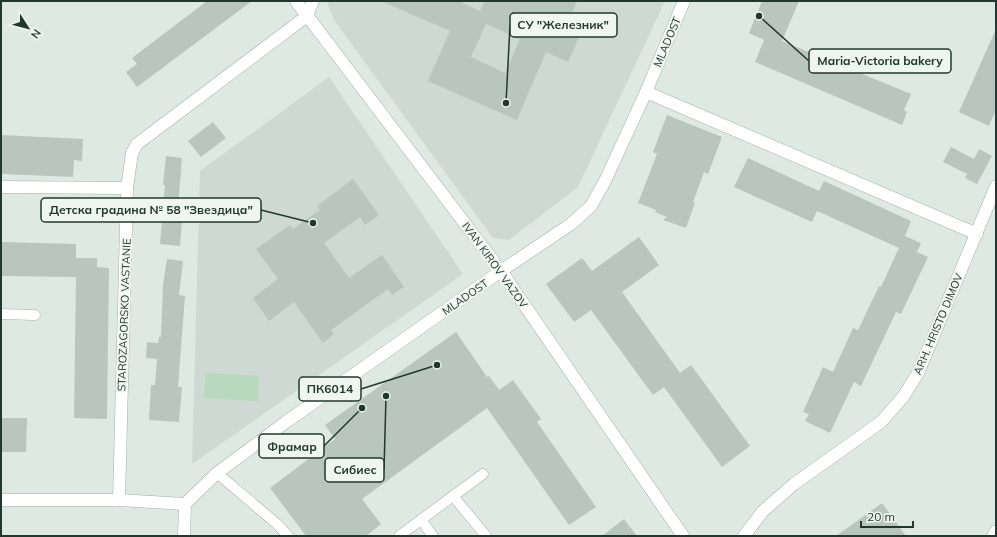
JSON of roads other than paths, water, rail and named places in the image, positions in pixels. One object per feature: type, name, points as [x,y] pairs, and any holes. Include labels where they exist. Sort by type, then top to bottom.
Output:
[{"type":"street","name":"IVAN KIROV VAZOV","points":[[296,1],[501,271],[683,536]]},
{"type":"street","points":[[307,16],[313,1]]},
{"type":"street","name":"MLADOST","points":[[186,504],[217,473],[286,422],[501,271],[571,224],[591,206],[605,181],[646,92],[684,1]]},
{"type":"street","name":"STAROZAGORSKO VASTANIE","points":[[118,500],[127,188],[132,153],[137,144],[307,16]]},
{"type":"street","points":[[646,92],[977,234]]},
{"type":"street","name":"ARH. HRISTO DIMOV","points":[[744,536],[763,511],[794,484],[881,422],[903,397],[918,373],[996,186]]},
{"type":"street","points":[[1,187],[127,188]]},
{"type":"street","points":[[1,500],[118,500],[186,504],[184,536]]},
{"type":"street","points":[[993,536],[996,531]]},
{"type":"lane","points":[[1,314],[35,315]]},
{"type":"lane","points":[[217,473],[277,524],[288,536]]},
{"type":"lane","points":[[399,536],[483,474]]},
{"type":"lane","points":[[453,496],[486,536]]},
{"type":"lane","points":[[421,520],[433,536]]},
{"type":"place","name":"Maria-Victoria bakery","points":[[759,16]]},
{"type":"place","name":"СУ \"Железник\"","points":[[506,103]]},
{"type":"place","name":"Детска градина № 58 \"Звездица\"","points":[[313,223]]},
{"type":"place","name":"ПК6014","points":[[437,365]]},
{"type":"place","name":"Сибиес","points":[[386,396]]},
{"type":"place","name":"Фрамар","points":[[362,408]]}]
